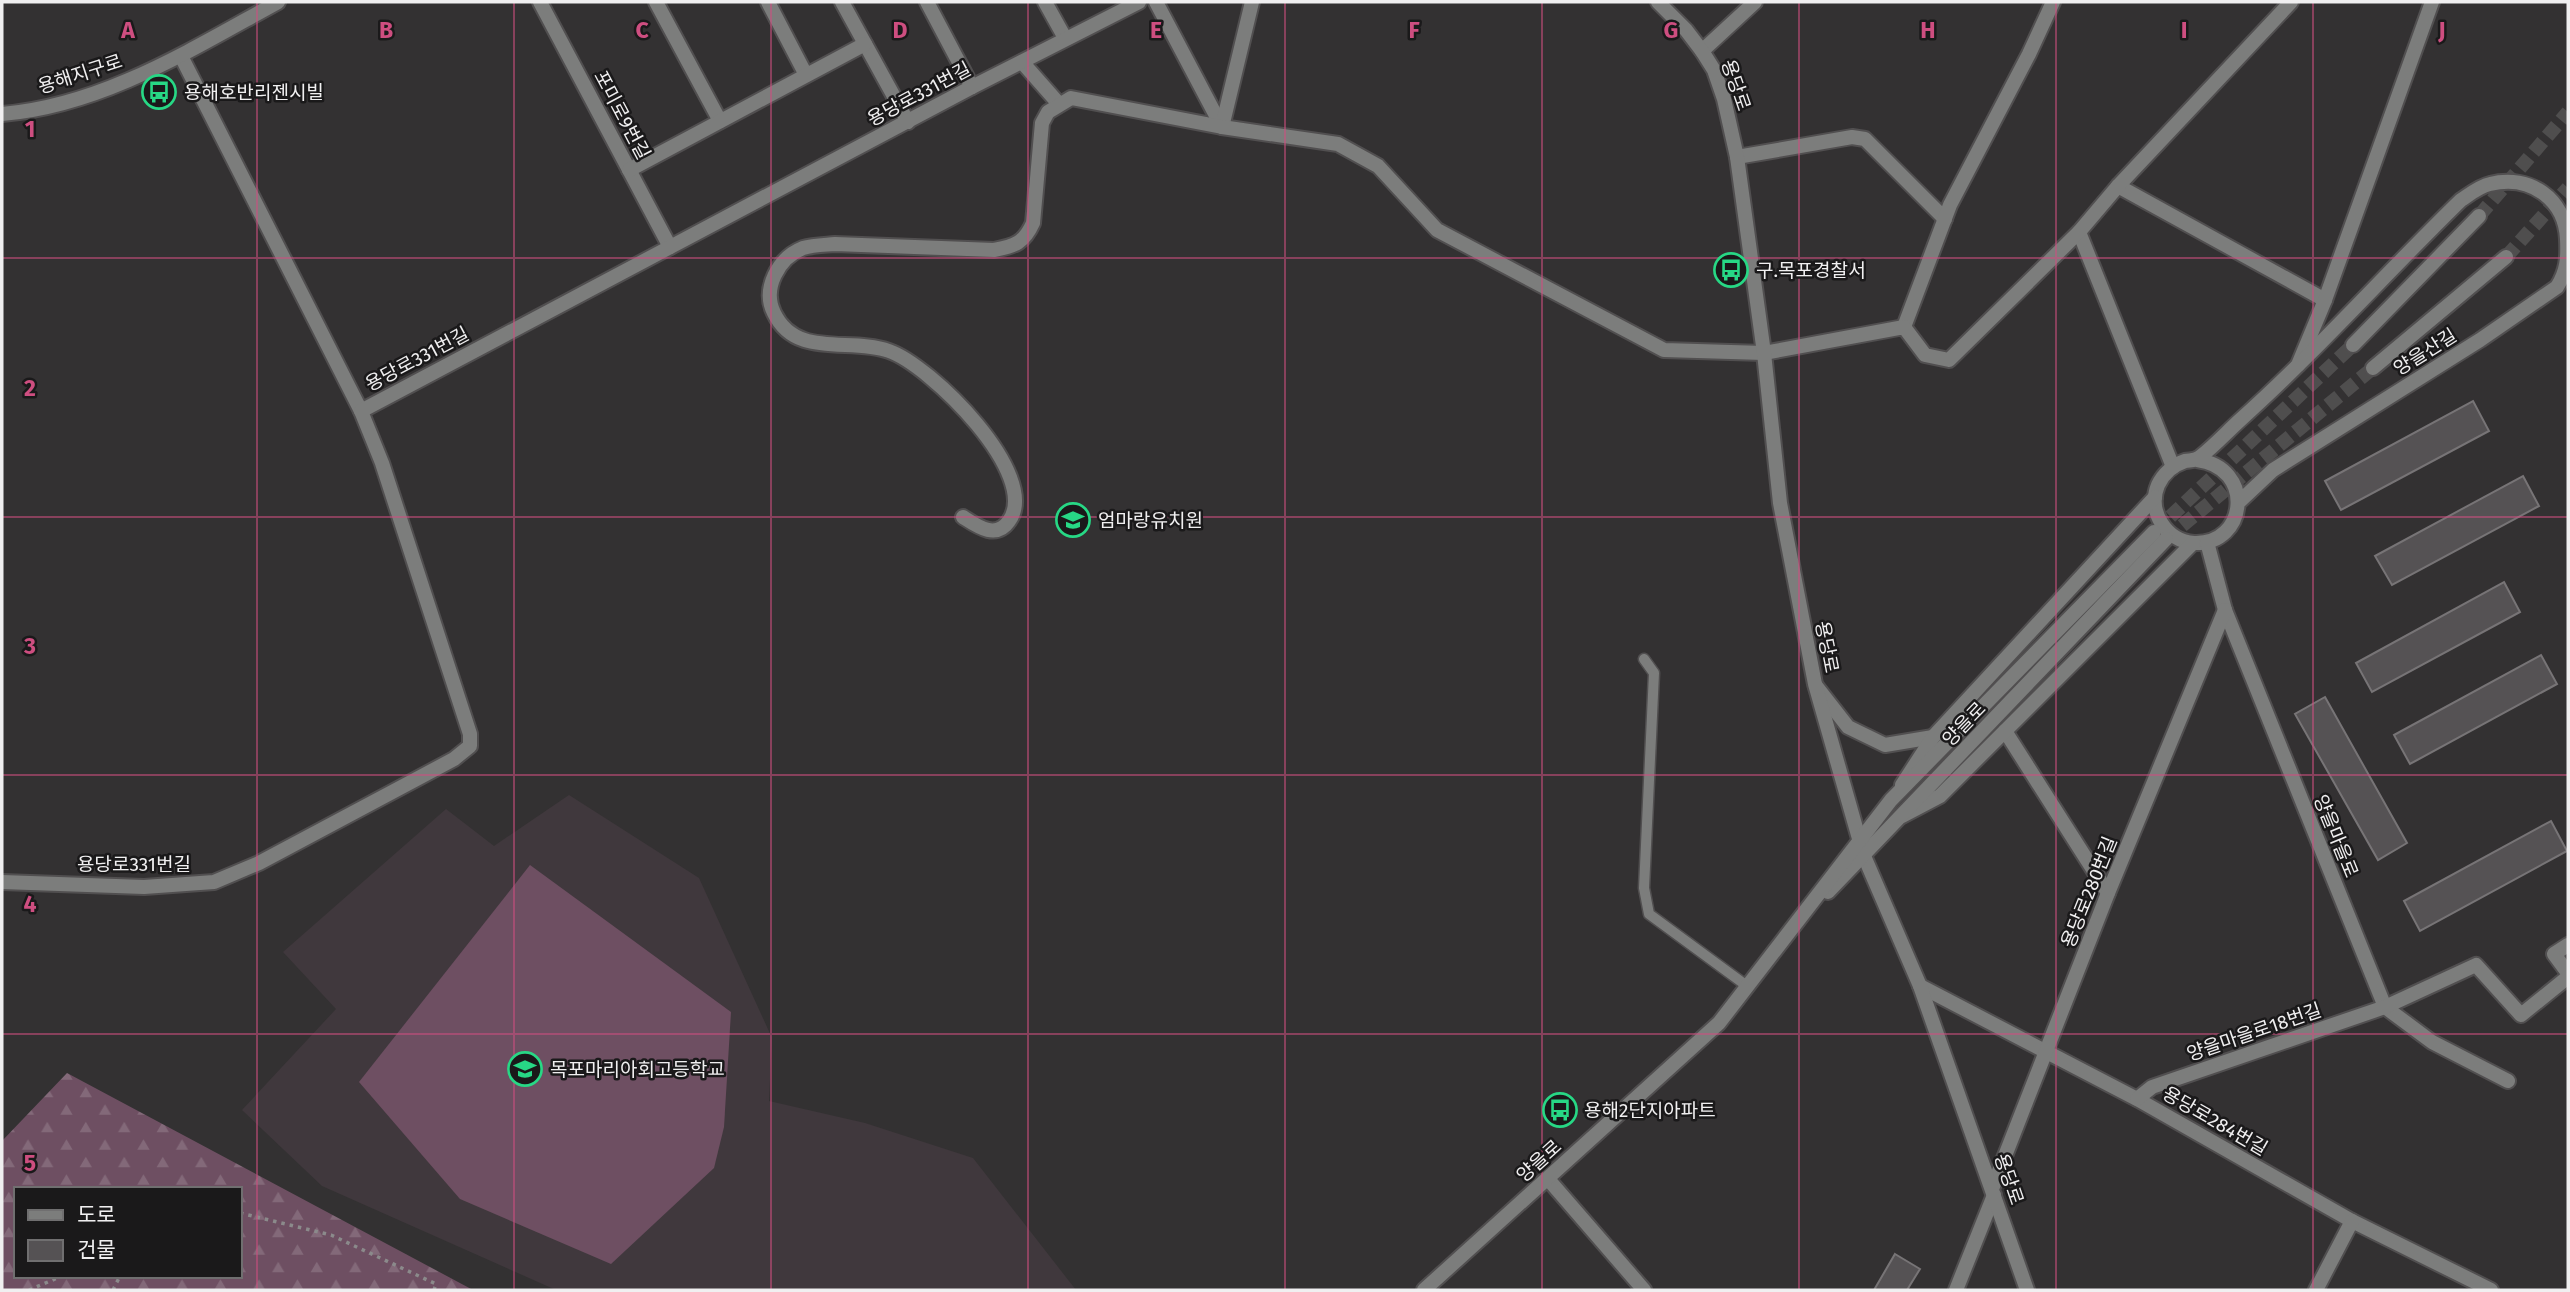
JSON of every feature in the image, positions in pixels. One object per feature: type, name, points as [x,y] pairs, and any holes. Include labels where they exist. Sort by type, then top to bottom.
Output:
[{"type":"street","name":"용해지구로","points":[[2,114],[68,100],[117,85],[181,56],[278,2]]},
{"type":"street","name":"포미로9번길","points":[[540,2],[670,247]]},
{"type":"street","points":[[656,2],[720,121]]},
{"type":"street","points":[[768,2],[806,75]]},
{"type":"street","points":[[842,2],[908,122]]},
{"type":"street","points":[[927,2],[972,87]]},
{"type":"street","points":[[1045,2],[1065,38]]},
{"type":"street","name":"용당로331번길","points":[[2,881],[144,887],[214,882],[259,863],[454,759],[470,746],[470,734],[382,463],[361,411],[1065,38],[1139,2]]},
{"type":"street","points":[[1156,2],[1222,127]]},
{"type":"street","points":[[1222,127],[1252,2]]},
{"type":"street","name":"용당로","points":[[1658,2],[1686,30],[1702,51],[1720,86],[1737,157],[1764,353],[1780,503],[1815,684],[1859,839],[1920,986],[2028,1290]]},
{"type":"street","points":[[1702,51],[1755,2]]},
{"type":"street","points":[[1904,327],[1945,219],[2053,2]]},
{"type":"street","points":[[1904,327],[1925,355],[1949,360],[2079,232],[2118,186],[2291,2]]},
{"type":"street","points":[[2295,371],[2325,300],[2432,2]]},
{"type":"street","points":[[629,170],[865,44]]},
{"type":"street","points":[[181,56],[361,411]]},
{"type":"street","points":[[1022,62],[1059,104]]},
{"type":"street","points":[[963,517],[987,531],[997,530],[1008,524],[1016,506],[1012,482],[1001,460],[968,414],[933,378],[901,356],[877,348],[816,344],[789,334],[770,306],[770,286],[774,275],[792,255],[812,246],[835,244],[994,250],[1016,246],[1026,238],[1033,223],[1042,123],[1048,113],[1071,98],[1222,127],[1338,144],[1378,166],[1437,230],[1664,349],[1764,353],[1904,327]]},
{"type":"street","points":[[1737,157],[1852,137],[1865,139],[1945,219]]},
{"type":"street","points":[[2197,460],[2295,371],[2444,216],[2474,191],[2490,184],[2517,183],[2546,193],[2564,206]]},
{"type":"street","points":[[2118,186],[2325,300]]},
{"type":"street","name":"양을산길","points":[[2238,503],[2273,470],[2480,340],[2557,286],[2564,276],[2568,261],[2564,206]]},
{"type":"street","points":[[2353,345],[2479,216]]},
{"type":"street","points":[[2079,232],[2173,467]]},
{"type":"street","points":[[2374,368],[2506,257]]},
{"type":"street","points":[[1891,800],[1933,737],[2155,497],[2164,475],[2173,467],[2184,461],[2208,461],[2227,472],[2233,481],[2238,503],[2232,524],[2220,536],[2200,542],[2180,540],[2169,533],[2155,511],[2155,497]]},
{"type":"street","name":"양을로","points":[[1424,1290],[1719,1023],[1787,933],[1859,839],[1891,800],[2160,536],[1864,856],[1787,933]]},
{"type":"street","points":[[1901,816],[1940,796],[2200,542]]},
{"type":"street","name":"양을마을로","points":[[2200,542],[2385,1007]]},
{"type":"street","name":"용당로280번길","points":[[1956,1290],[2108,893],[2225,610]]},
{"type":"street","points":[[1815,684],[1848,727],[1885,745],[1933,737]]},
{"type":"street","points":[[2005,732],[2108,893]]},
{"type":"street","points":[[2568,945],[2554,954],[2568,975]]},
{"type":"street","name":"양을마을로18번길","points":[[2137,1099],[2152,1087],[2385,1007],[2476,965],[2521,1015],[2568,975]]},
{"type":"street","name":"용당로284번길","points":[[1920,986],[2137,1099],[2352,1221],[2491,1290]]},
{"type":"street","points":[[2385,1007],[2432,1042],[2508,1081]]},
{"type":"street","points":[[1548,1179],[1644,1290]]},
{"type":"street","points":[[2316,1290],[2352,1221]]},
{"type":"lane","points":[[1644,659],[1654,673],[1644,888],[1649,914],[1747,986]]},
{"type":"path","points":[[242,1213],[331,1235],[436,1284],[434,1290]]},
{"type":"path","points":[[29,1290],[57,1278]]},
{"type":"shaded area","name":"목포마리아회고등학교","points":[[569,795],[699,878],[772,1038],[769,1101],[865,1123],[973,1158],[1076,1290],[556,1290],[322,1186],[242,1110],[336,1009],[283,952],[446,809],[494,846]]},
{"type":"green space","points":[[530,865],[731,1012],[724,1127],[714,1168],[611,1264],[460,1199],[359,1082]]},
{"type":"green space","points":[[67,1073],[473,1290],[2,1290],[2,1141]]},
{"type":"building","points":[[2473,401],[2489,431],[2341,510],[2325,481]]},
{"type":"building","points":[[2523,476],[2539,506],[2392,585],[2375,556]]},
{"type":"building","points":[[2504,582],[2520,612],[2372,692],[2356,663]]},
{"type":"building","points":[[2541,655],[2557,684],[2410,764],[2394,735]]},
{"type":"building","points":[[2325,697],[2407,843],[2378,860],[2295,714]]},
{"type":"building","points":[[2551,821],[2567,851],[2420,931],[2404,901]]},
{"type":"building","points":[[1895,1254],[1920,1269],[1907,1290],[1874,1290]]},
{"type":"tunnel","points":[[2479,216],[2568,112]]},
{"type":"tunnel","points":[[2506,257],[2568,188]]},
{"type":"tunnel","points":[[2155,531],[2353,345]]},
{"type":"tunnel","points":[[2166,539],[2373,368]]},
{"type":"place","name":"용해호반리젠시빌","points":[[159,92]]},
{"type":"place","name":"구.목포경찰서","points":[[1731,270]]},
{"type":"place","name":"엄마랑유치원","points":[[1073,520]]},
{"type":"place","name":"목포마리아회고등학교","points":[[525,1069]]},
{"type":"place","name":"용해2단지아파트","points":[[1560,1110]]}]
